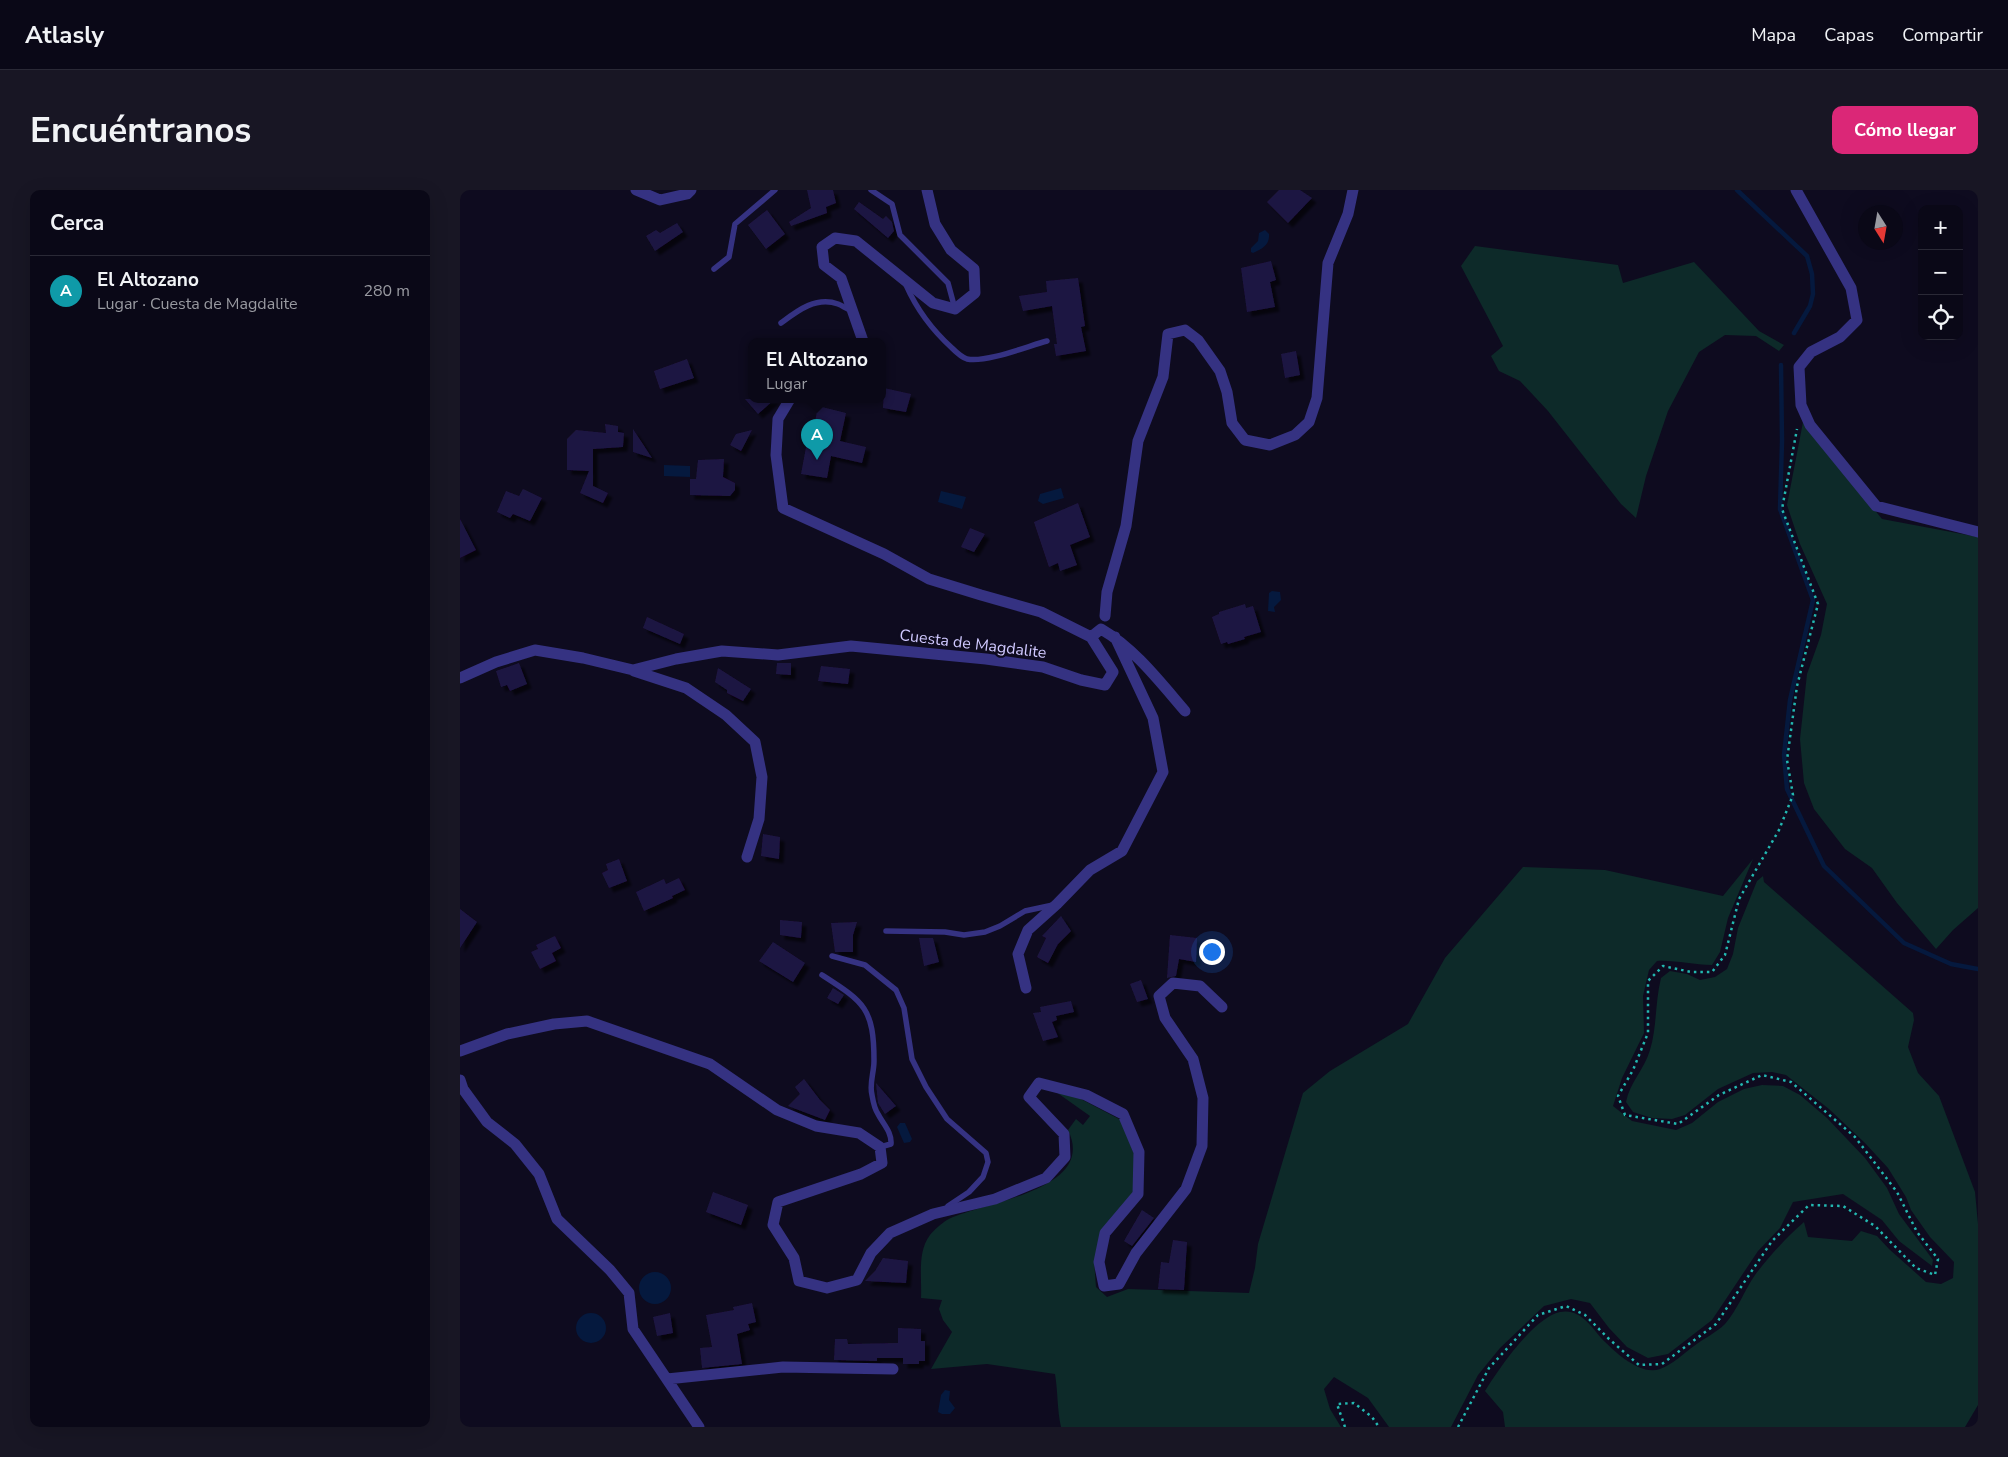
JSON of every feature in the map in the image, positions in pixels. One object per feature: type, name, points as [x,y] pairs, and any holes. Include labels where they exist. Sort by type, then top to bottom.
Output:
[{"type":"street","points":[[636,190],[660,200],[687,194],[691,190]]},
{"type":"street","points":[[862,338],[841,278],[824,265],[822,247],[835,238],[856,241],[933,303],[955,309],[975,293],[974,269],[951,250],[935,224],[927,190]]},
{"type":"street","points":[[1105,616],[1108,592],[1126,526],[1138,442],[1163,377],[1168,334],[1185,330],[1198,340],[1220,371],[1227,392],[1232,423],[1245,440],[1270,445],[1295,435],[1309,422],[1317,398],[1328,263],[1348,214],[1353,190]]},
{"type":"street","points":[[1796,190],[1851,288],[1857,320],[1840,337],[1811,352],[1799,367],[1801,405],[1810,424],[1876,506],[1978,532]]},
{"type":"street","points":[[788,403],[778,419],[776,455],[783,508],[884,554],[929,579],[1041,612],[1091,637],[1101,629],[1115,637],[1151,672],[1185,711]]},
{"type":"street","name":"Cuesta de Magdalite","points":[[460,678],[496,662],[535,650],[584,658],[632,670],[676,659],[722,651],[778,655],[851,646],[986,659],[1043,667],[1081,680],[1105,685],[1113,672],[1091,637]]},
{"type":"street","points":[[1026,988],[1018,954],[1028,930],[1090,870],[1122,851],[1163,772],[1153,718],[1115,637]]},
{"type":"street","points":[[632,670],[686,688],[726,715],[755,742],[762,777],[759,819],[747,857]]},
{"type":"street","points":[[460,1051],[507,1034],[554,1024],[587,1021],[710,1064],[777,1110],[816,1126],[859,1134],[880,1147],[882,1163],[860,1174],[778,1202],[773,1225],[794,1258],[799,1281],[827,1288],[857,1280],[870,1253],[890,1233],[932,1214],[995,1199],[1046,1178],[1065,1157],[1064,1134],[1029,1097],[1039,1083],[1086,1095],[1123,1114],[1140,1152],[1138,1194],[1106,1233],[1098,1262],[1104,1286],[1119,1284],[1136,1253],[1186,1189],[1202,1146],[1203,1098],[1193,1059],[1165,1018],[1159,996],[1173,983],[1200,986],[1222,1007]]},
{"type":"street","points":[[460,1080],[462,1088],[487,1122],[515,1144],[539,1174],[557,1219],[610,1270],[629,1293],[633,1329],[699,1427]]},
{"type":"street","points":[[666,1379],[783,1367],[894,1369]]},
{"type":"lane","points":[[714,269],[728,257],[735,224],[775,190]]},
{"type":"lane","points":[[871,190],[892,204],[900,235],[948,284],[955,309]]},
{"type":"lane","points":[[904,278],[922,316],[932,329],[966,359],[989,357],[1047,341]]},
{"type":"lane","points":[[780,323],[802,307],[821,302],[839,304],[854,312]]},
{"type":"lane","points":[[1101,629],[1105,616]]},
{"type":"lane","points":[[886,931],[945,932],[964,935],[985,932],[1000,926],[1025,911],[1057,904]]},
{"type":"lane","points":[[832,956],[865,965],[896,990],[904,1008],[912,1059],[926,1087],[948,1119],[986,1153],[988,1162],[983,1177],[961,1198],[932,1214]]},
{"type":"lane","points":[[822,975],[859,1000],[870,1019],[874,1061],[870,1088],[876,1112],[890,1132],[892,1140],[891,1144],[880,1147]]},
{"type":"path","points":[[1458,1427],[1488,1368],[1538,1315],[1566,1306],[1585,1315],[1639,1365],[1662,1364],[1716,1324],[1772,1241],[1809,1205],[1843,1206],[1876,1226],[1916,1268],[1935,1275],[1938,1259],[1917,1232],[1897,1192],[1855,1137],[1791,1082],[1762,1075],[1719,1094],[1678,1124],[1625,1115],[1618,1096],[1633,1070],[1648,1033],[1648,981],[1663,966],[1691,972],[1712,972],[1725,955],[1739,899],[1779,830],[1793,795],[1787,760],[1797,686],[1818,604],[1782,509],[1801,405]]},
{"type":"path","points":[[1345,1427],[1337,1404],[1354,1404],[1372,1417],[1379,1427]]},
{"type":"green space","points":[[1475,246],[1618,265],[1623,283],[1694,262],[1759,331],[1784,345],[1779,351],[1756,336],[1725,335],[1699,352],[1668,411],[1646,476],[1636,518],[1621,504],[1548,411],[1520,381],[1499,371],[1491,356],[1503,346],[1461,266]]},
{"type":"green space","points":[[1803,422],[1882,519],[1978,537],[1978,908],[1953,930],[1936,949],[1897,903],[1872,868],[1845,849],[1814,809],[1804,783],[1800,739],[1807,674],[1821,635],[1827,604],[1800,544],[1787,505]]},
{"type":"green space","points":[[1753,859],[1728,918],[1720,952],[1712,965],[1657,961],[1649,970],[1643,996],[1644,1033],[1622,1078],[1613,1106],[1632,1121],[1676,1130],[1692,1123],[1718,1102],[1744,1089],[1762,1085],[1783,1086],[1800,1095],[1827,1118],[1865,1158],[1887,1188],[1899,1214],[1933,1260],[1932,1266],[1899,1241],[1882,1220],[1843,1194],[1793,1202],[1780,1228],[1758,1251],[1712,1320],[1668,1354],[1648,1358],[1627,1347],[1609,1328],[1590,1303],[1571,1299],[1544,1306],[1500,1348],[1478,1375],[1451,1427],[1389,1427],[1368,1398],[1334,1377],[1324,1389],[1330,1409],[1341,1427],[1061,1427],[1055,1374],[987,1364],[931,1369],[952,1332],[943,1320],[939,1309],[942,1300],[921,1298],[923,1249],[930,1235],[947,1220],[1032,1191],[1052,1181],[1067,1167],[1073,1151],[1068,1130],[1076,1119],[1083,1125],[1090,1116],[1049,1087],[1077,1097],[1121,1120],[1134,1154],[1134,1193],[1094,1260],[1096,1287],[1107,1297],[1128,1289],[1249,1293],[1258,1244],[1303,1093],[1330,1071],[1408,1024],[1445,958],[1523,867],[1605,870],[1723,896]]},
{"type":"green space","points":[[1763,876],[1764,882],[1913,1013],[1914,1020],[1908,1047],[1918,1073],[1939,1096],[1975,1192],[1978,1224],[1978,1405],[1965,1427],[1505,1427],[1503,1412],[1485,1391],[1528,1334],[1550,1316],[1567,1311],[1579,1315],[1607,1344],[1628,1362],[1644,1369],[1660,1369],[1674,1362],[1725,1324],[1760,1268],[1778,1247],[1804,1222],[1808,1237],[1852,1241],[1861,1231],[1877,1236],[1926,1282],[1941,1284],[1953,1278],[1954,1262],[1930,1237],[1911,1210],[1906,1197],[1888,1168],[1829,1109],[1786,1075],[1772,1072],[1753,1073],[1718,1089],[1685,1115],[1672,1119],[1652,1118],[1633,1112],[1626,1102],[1650,1050],[1661,978],[1670,971],[1687,974],[1700,980],[1715,977],[1727,969],[1733,954],[1738,928],[1757,881]]},
{"type":"water","points":[[1265,230],[1269,234],[1267,244],[1253,253],[1251,252],[1251,248],[1258,241],[1259,233]]},
{"type":"water","points":[[664,465],[690,466],[690,477],[664,476]]},
{"type":"water","points":[[1061,488],[1064,498],[1043,504],[1038,501],[1040,494]]},
{"type":"water","points":[[941,491],[966,497],[962,509],[938,502]]},
{"type":"water","points":[[1272,591],[1280,592],[1281,600],[1274,607],[1275,612],[1268,611],[1269,593]]},
{"type":"water","points":[[900,1123],[905,1123],[912,1139],[910,1142],[904,1143],[897,1127]]},
{"type":"water","points":[[655,1272],[666,1277],[671,1288],[666,1299],[655,1304],[644,1299],[639,1288],[644,1277]]},
{"type":"water","points":[[591,1313],[597,1314],[605,1322],[605,1334],[597,1342],[591,1343],[585,1342],[577,1334],[576,1328],[577,1322],[585,1314]]},
{"type":"water","points":[[945,1390],[950,1391],[949,1400],[955,1408],[950,1414],[938,1412],[941,1395]]},
{"type":"building","points":[[807,190],[833,190],[836,203],[826,207],[827,213],[791,226],[789,222],[811,208]]},
{"type":"building","points":[[1279,190],[1300,190],[1312,198],[1288,223],[1267,202]]},
{"type":"building","points":[[859,202],[883,219],[886,216],[892,222],[894,231],[888,238],[854,209]]},
{"type":"building","points":[[767,210],[785,234],[766,249],[748,225]]},
{"type":"building","points":[[677,223],[683,232],[655,251],[646,236],[656,230],[660,233]]},
{"type":"building","points":[[1271,261],[1276,280],[1270,282],[1275,307],[1247,312],[1241,268]]},
{"type":"building","points":[[1078,278],[1085,326],[1081,327],[1086,351],[1056,356],[1054,344],[1057,344],[1052,306],[1023,311],[1019,296],[1047,292],[1046,281]]},
{"type":"building","points":[[1296,351],[1300,375],[1285,378],[1281,354]]},
{"type":"building","points":[[687,359],[694,378],[660,389],[654,371]]},
{"type":"building","points":[[886,388],[911,394],[906,412],[883,408],[883,403],[886,403]]},
{"type":"building","points":[[748,403],[770,403],[758,414]]},
{"type":"building","points":[[818,406],[846,413],[840,441],[866,447],[862,463],[831,456],[827,478],[801,474],[807,442],[811,443]]},
{"type":"building","points":[[605,424],[618,426],[618,432],[624,433],[623,447],[593,449],[593,486],[608,493],[603,503],[580,493],[589,471],[567,470],[567,439],[576,430],[606,433]]},
{"type":"building","points":[[633,429],[652,458],[633,452]]},
{"type":"building","points":[[752,430],[741,451],[730,445],[736,434]]},
{"type":"building","points":[[724,459],[723,477],[735,483],[735,490],[730,496],[690,495],[690,479],[696,479],[698,460]]},
{"type":"building","points":[[523,489],[542,498],[530,521],[513,514],[510,518],[497,512],[506,491],[519,496]]},
{"type":"building","points":[[1078,503],[1090,537],[1070,545],[1077,565],[1060,571],[1058,563],[1049,567],[1034,522]]},
{"type":"building","points":[[460,519],[476,550],[460,558]]},
{"type":"building","points":[[970,528],[985,534],[974,552],[961,547]]},
{"type":"building","points":[[1245,604],[1246,608],[1253,606],[1261,632],[1244,637],[1245,639],[1221,644],[1212,617],[1219,614],[1219,612]]},
{"type":"building","points":[[647,617],[684,634],[680,644],[643,628]]},
{"type":"building","points":[[519,663],[527,684],[510,691],[507,685],[501,687],[496,671]]},
{"type":"building","points":[[777,663],[791,663],[791,675],[776,674]]},
{"type":"building","points":[[821,666],[850,669],[848,684],[818,681]]},
{"type":"building","points":[[718,668],[751,689],[743,701],[727,693],[727,690],[715,682]]},
{"type":"building","points":[[763,834],[780,837],[779,859],[761,856]]},
{"type":"building","points":[[619,859],[627,881],[609,888],[602,873],[608,870],[606,864]]},
{"type":"building","points":[[679,878],[685,890],[672,896],[673,898],[644,911],[636,892],[664,879],[666,884]]},
{"type":"building","points":[[460,909],[477,922],[460,948]]},
{"type":"building","points":[[1061,916],[1071,931],[1058,944],[1048,963],[1037,957],[1046,938],[1042,936]]},
{"type":"building","points":[[780,920],[802,922],[801,938],[780,935]]},
{"type":"building","points":[[857,922],[853,935],[853,952],[835,952],[831,923]]},
{"type":"building","points":[[1170,935],[1197,938],[1196,962],[1179,959],[1176,976],[1167,978]]},
{"type":"building","points":[[555,936],[561,948],[552,953],[556,961],[540,969],[531,952],[538,949],[536,945]]},
{"type":"building","points":[[919,938],[933,938],[939,962],[924,966]]},
{"type":"building","points":[[773,942],[805,963],[793,982],[759,961]]},
{"type":"building","points":[[1141,980],[1148,999],[1137,1002],[1130,984]]},
{"type":"building","points":[[833,988],[844,995],[838,1004],[827,998]]},
{"type":"building","points":[[1071,1001],[1074,1012],[1056,1016],[1057,1020],[1052,1022],[1058,1037],[1043,1041],[1033,1013],[1041,1012],[1040,1007]]},
{"type":"building","points":[[804,1079],[830,1110],[825,1120],[788,1106],[800,1094],[795,1087]]},
{"type":"building","points":[[876,1083],[896,1106],[885,1114],[878,1103]]},
{"type":"building","points":[[713,1192],[748,1205],[741,1225],[706,1212]]},
{"type":"building","points":[[1142,1210],[1154,1218],[1132,1246],[1124,1241]]},
{"type":"building","points":[[1173,1240],[1187,1242],[1184,1290],[1158,1289],[1161,1262],[1169,1263]]},
{"type":"building","points":[[883,1258],[908,1261],[906,1283],[865,1281],[875,1271]]},
{"type":"building","points":[[752,1303],[756,1322],[748,1324],[750,1330],[737,1334],[742,1364],[702,1368],[700,1348],[712,1347],[706,1315],[734,1310],[733,1307]]},
{"type":"building","points":[[670,1313],[673,1333],[657,1336],[653,1317]]},
{"type":"building","points":[[898,1328],[921,1329],[921,1341],[925,1341],[925,1361],[919,1361],[919,1364],[903,1364],[903,1358],[877,1358],[877,1361],[834,1360],[835,1339],[847,1339],[848,1344],[898,1343]]},
{"type":"waterway","points":[[1737,190],[1807,256],[1812,274],[1813,294],[1810,306],[1794,333]]},
{"type":"waterway","points":[[1781,365],[1782,441],[1780,509],[1813,600],[1790,700],[1784,755],[1787,789],[1824,866],[1904,943],[1951,964],[1978,969]]},
{"type":"place","name":"El Altozano","points":[[817,460]]}]
